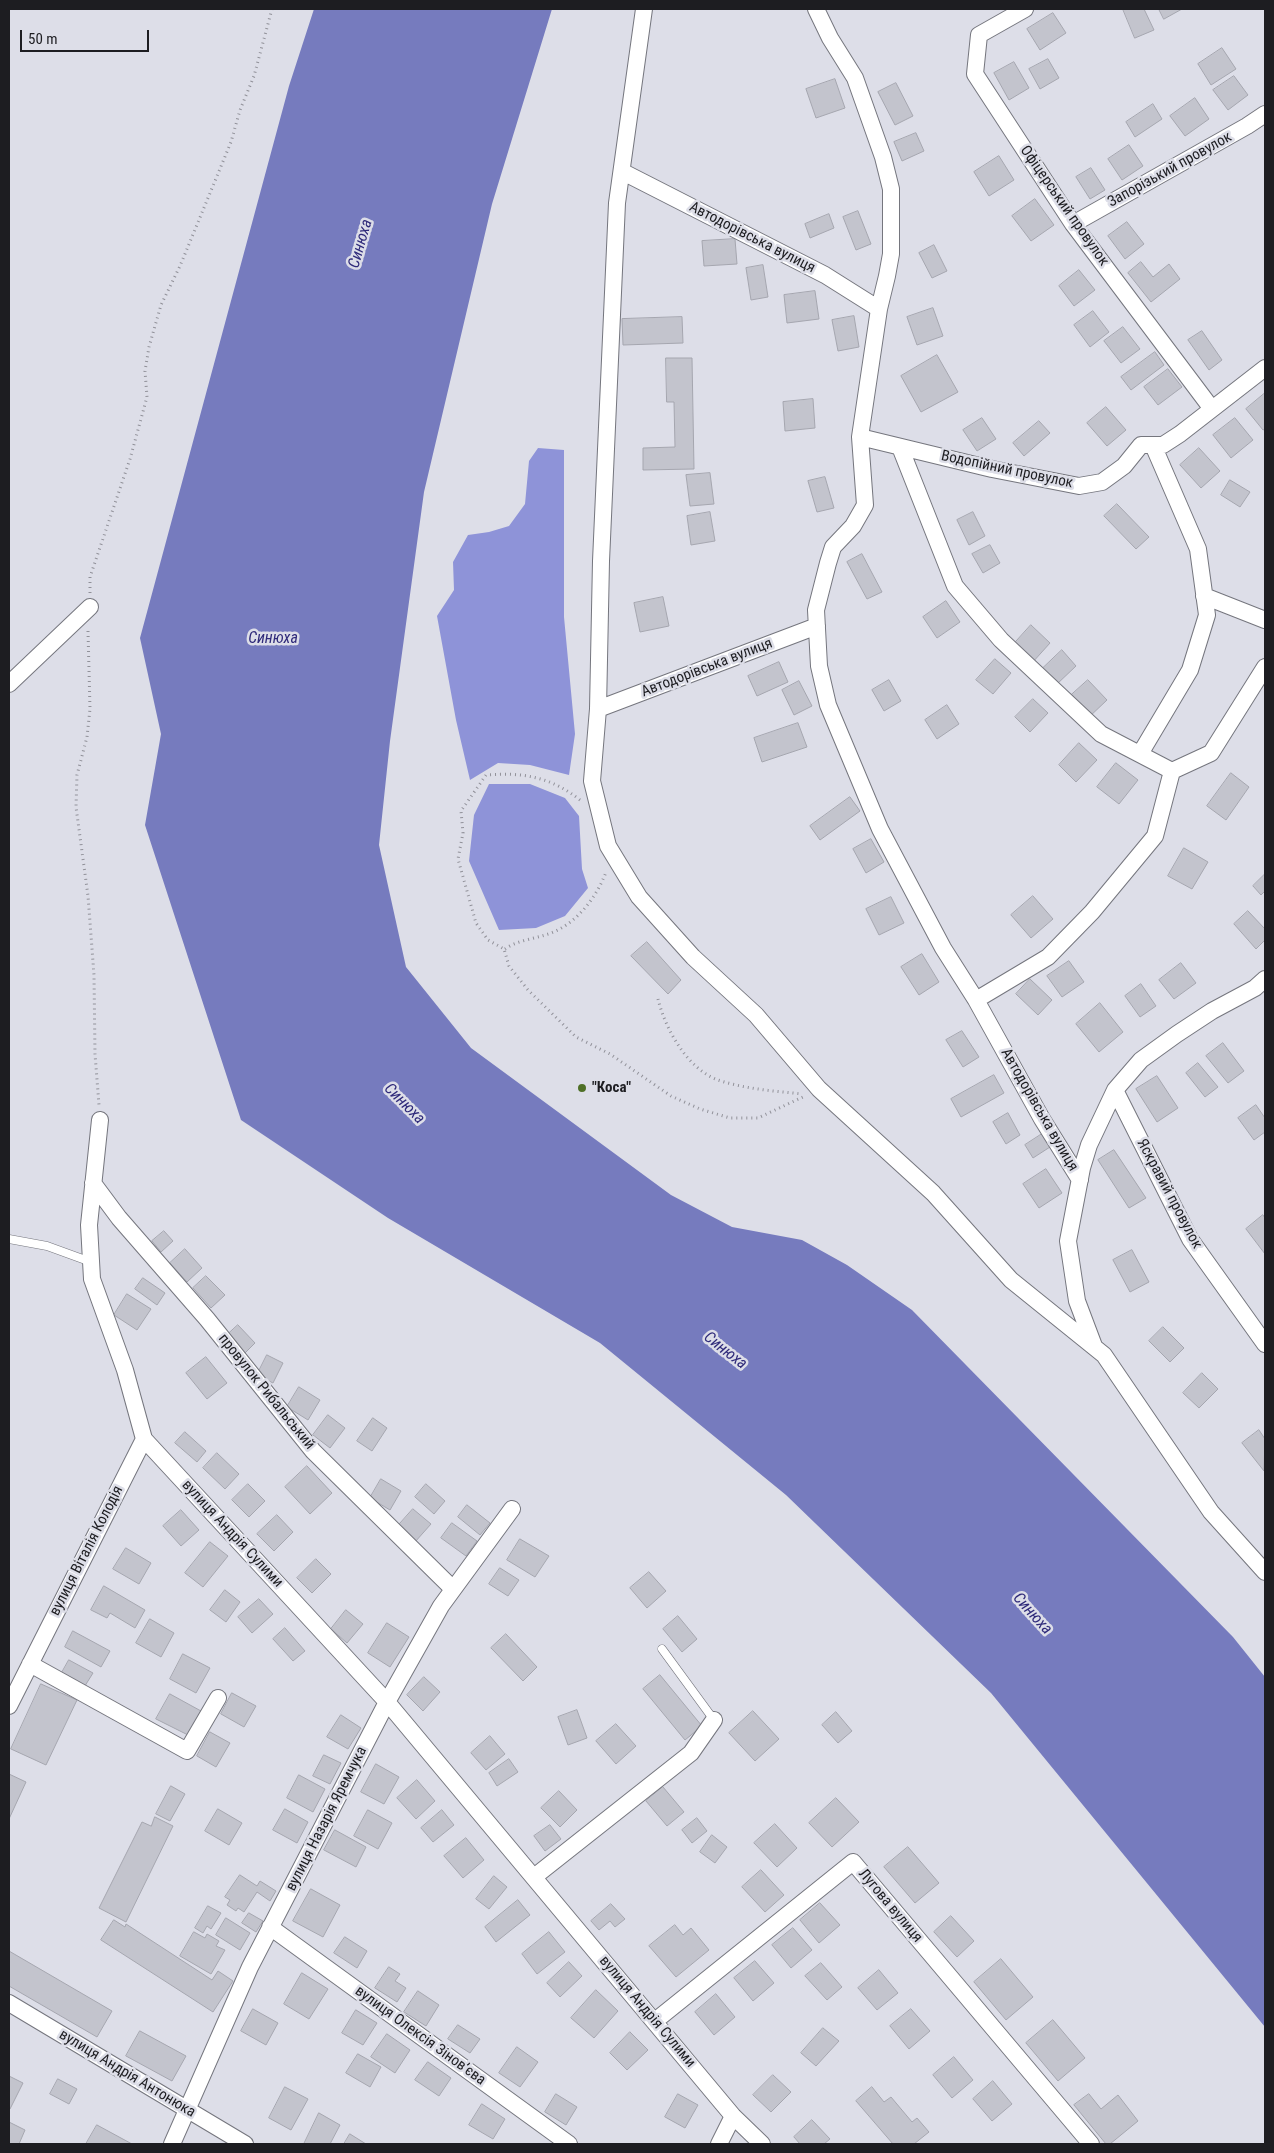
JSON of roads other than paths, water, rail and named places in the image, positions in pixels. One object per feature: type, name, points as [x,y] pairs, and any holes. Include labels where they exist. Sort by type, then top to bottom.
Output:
[{"type":"street","points":[[644,9],[617,203],[601,561],[598,709],[592,781],[608,846],[639,897],[693,957],[756,1015],[819,1089],[933,1193],[1011,1280],[1094,1346]]},
{"type":"street","name":"Автодорівська вулиця","points":[[816,9],[830,38],[855,78],[883,157],[891,189],[891,254],[879,309],[860,437],[866,505],[853,526],[833,547],[816,610],[819,666],[828,705],[880,829],[943,948],[976,1000],[1042,1119],[1080,1180],[1068,1241],[1077,1301],[1094,1346],[1104,1355],[1211,1512],[1265,1572]]},
{"type":"street","name":"Офіцерський провулок","points":[[1025,9],[979,35],[975,74],[1073,224],[1212,409]]},
{"type":"street","name":"Запорізький провулок","points":[[1073,224],[1248,126],[1265,114]]},
{"type":"street","name":"Автодорівська вулиця","points":[[622,172],[825,275],[879,309]]},
{"type":"street","name":"Водопійний провулок","points":[[860,437],[992,470],[1079,486],[1102,482],[1124,466],[1141,445],[1162,445],[1265,368]]},
{"type":"street","points":[[1140,754],[1190,670],[1206,615],[1198,548],[1153,445]]},
{"type":"street","points":[[900,447],[955,586],[1001,640],[1101,734],[1172,771]]},
{"type":"street","points":[[1204,596],[1265,620]]},
{"type":"street","points":[[9,684],[90,606]]},
{"type":"street","name":"Автодорівська вулиця","points":[[598,709],[817,626]]},
{"type":"street","points":[[1172,771],[1211,753],[1265,667]]},
{"type":"street","points":[[976,1000],[1048,957],[1092,912],[1155,836],[1172,771]]},
{"type":"street","points":[[1080,1180],[1089,1145],[1115,1090],[1141,1060],[1212,1012],[1255,988],[1265,979]]},
{"type":"street","name":"Яскравий провулок","points":[[1115,1090],[1190,1238],[1265,1344]]},
{"type":"street","name":"вулиця Андрія Сулими","points":[[100,1120],[89,1224],[92,1279],[125,1370],[144,1439],[387,1702],[733,2116],[762,2144]]},
{"type":"street","name":"провулок Рибальський","points":[[93,1183],[313,1451],[453,1589]]},
{"type":"street","name":"вулиця Віталія Колодія","points":[[9,1706],[144,1439]]},
{"type":"street","name":"вулиця Назарія Яремчука","points":[[172,2144],[250,1967],[387,1702],[441,1606],[512,1509]]},
{"type":"street","points":[[30,1664],[187,1751],[218,1698]]},
{"type":"street","points":[[534,1877],[691,1753],[714,1720]]},
{"type":"street","name":"Лугова вулиця","points":[[654,2021],[853,1862],[1091,2144]]},
{"type":"street","name":"вулиця Олексія Зіновʼєва","points":[[270,1927],[569,2144]]},
{"type":"street","name":"вулиця Андрія Антонюка","points":[[9,2003],[245,2144]]},
{"type":"street","points":[[719,2144],[733,2116]]},
{"type":"lane","points":[[9,1238],[47,1246],[91,1262]]},
{"type":"lane","points":[[662,1649],[714,1720]]},
{"type":"water","name":"Синюха","points":[[314,9],[552,9],[492,204],[424,492],[390,741],[379,845],[406,967],[471,1048],[671,1195],[732,1227],[802,1240],[847,1265],[912,1310],[1233,1637],[1265,1677],[1265,2027],[991,1693],[786,1495],[600,1343],[388,1218],[241,1120],[145,825],[161,734],[140,638],[289,86]]},
{"type":"place","name":"\"Коса\"","points":[[582,1088]]}]
